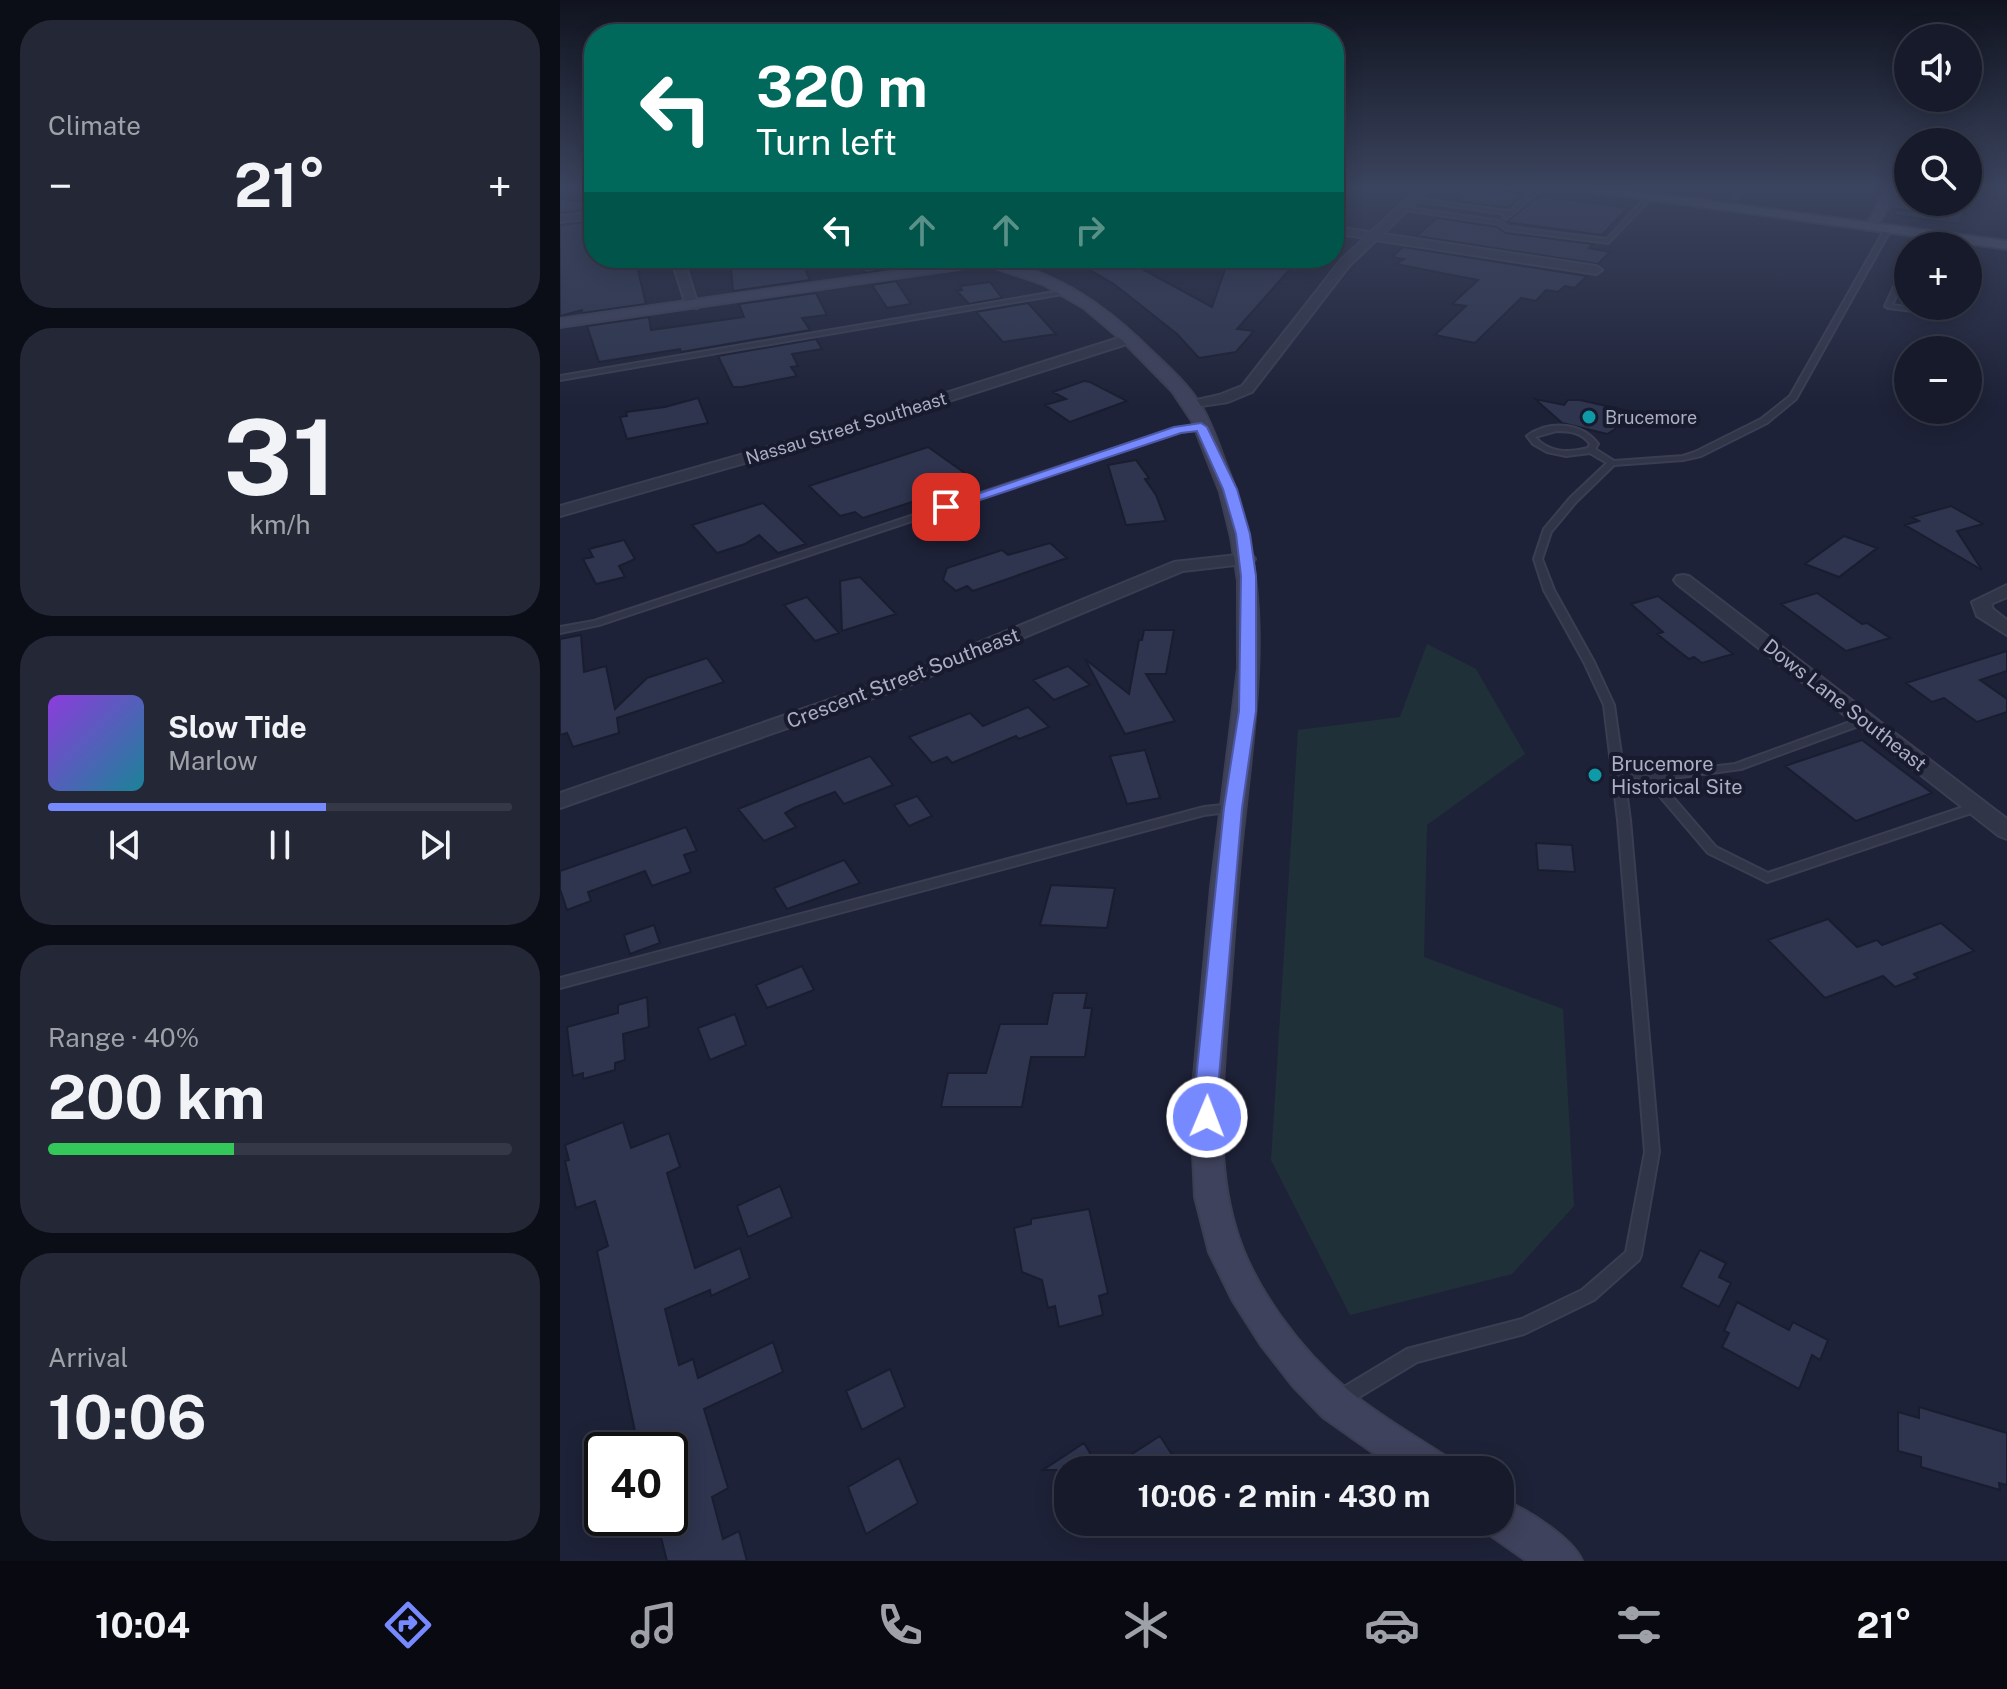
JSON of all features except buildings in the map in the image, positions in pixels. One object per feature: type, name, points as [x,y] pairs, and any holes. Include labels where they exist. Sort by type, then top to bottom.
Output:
[{"type":"street","points":[[1544,262],[1596,270]]},
{"type":"street","points":[[680,268],[692,305]]},
{"type":"street","points":[[926,272],[937,268]]},
{"type":"street","points":[[560,323],[944,268]]},
{"type":"street","points":[[1016,268],[1072,291],[1098,308],[1131,338],[1197,416],[1230,489],[1246,559],[1250,630],[1247,711],[1233,808],[1206,1089],[1208,1172],[1227,1253],[1268,1328],[1334,1403],[1411,1456]]},
{"type":"street","points":[[1197,416],[1223,399],[1247,389],[1341,268]]},
{"type":"street","name":"Nassau Street Southeast","points":[[560,511],[830,434],[1131,338]]},
{"type":"street","name":"Crescent Street Southeast","points":[[560,801],[900,682],[1180,566],[1246,559]]},
{"type":"street","name":"Dows Lane Southeast","points":[[1683,580],[2007,831]]},
{"type":"street","points":[[2007,590],[1981,602],[1984,612],[2007,629]]},
{"type":"street","points":[[1514,1528],[1562,1561]]},
{"type":"lane","points":[[1591,450],[1594,444],[1591,437],[1579,432],[1546,428],[1531,436],[1541,448],[1569,454],[1591,450],[1612,463],[1683,458],[1726,443],[1764,421],[1793,397],[1869,262]]},
{"type":"lane","points":[[560,378],[1072,291]]},
{"type":"lane","points":[[1894,292],[1888,306],[1894,307]]},
{"type":"lane","points":[[560,630],[596,623],[1179,430],[1197,416]]},
{"type":"lane","points":[[1334,1403],[1413,1355],[1524,1326],[1588,1295],[1633,1255],[1652,1152],[1618,771],[1609,705],[1549,590],[1538,559],[1547,531],[1573,500],[1612,463]]},
{"type":"lane","points":[[1618,771],[1650,777],[1737,767],[1865,720]]},
{"type":"lane","points":[[1650,777],[1712,850],[1767,878],[1976,807]]},
{"type":"lane","points":[[560,983],[1188,815],[1233,808]]},
{"type":"shaded area","points":[[1427,644],[1476,669],[1525,754],[1427,825],[1424,957],[1563,1009],[1574,1206],[1512,1274],[1350,1315],[1271,1160],[1298,730],[1400,717]]},
{"type":"place","name":"Brucemore","points":[[1589,417]]},
{"type":"place","name":"Brucemore Historical Site","points":[[1595,775]]},
{"type":"route","points":[[946,507],[1179,430],[1201,427],[1230,489],[1243,534],[1250,630],[1247,711],[1233,808],[1206,1089],[1207,1117]]}]
